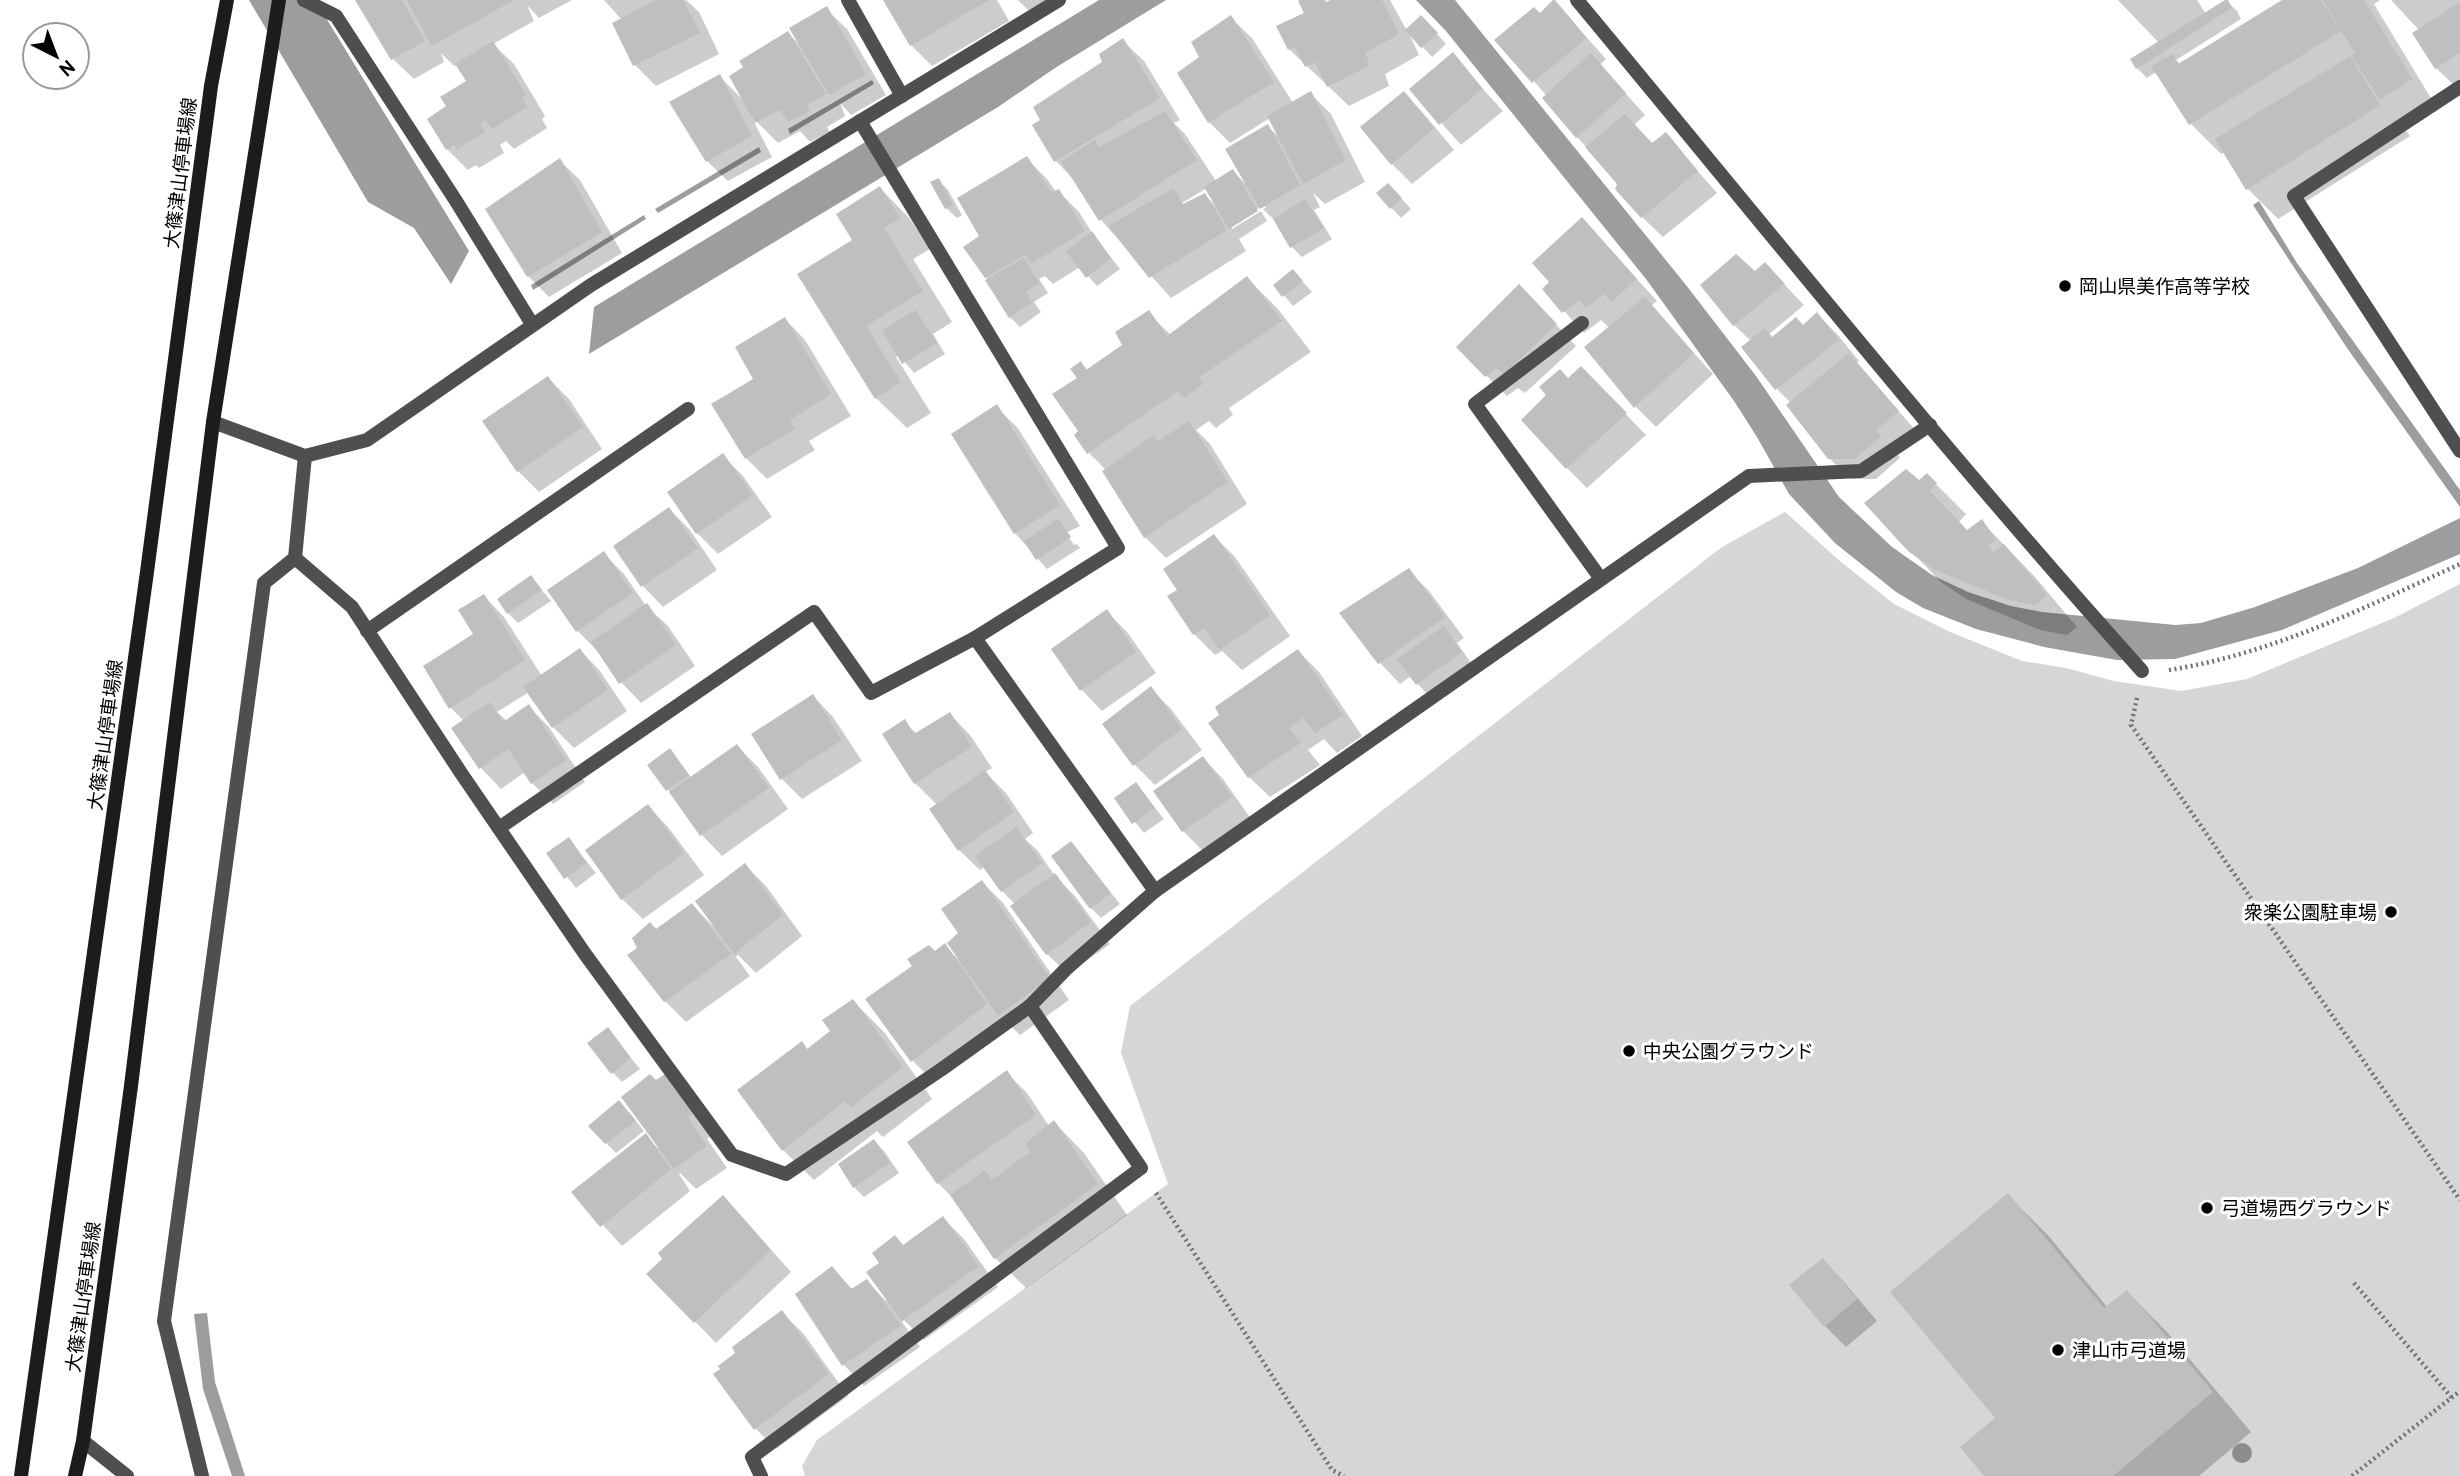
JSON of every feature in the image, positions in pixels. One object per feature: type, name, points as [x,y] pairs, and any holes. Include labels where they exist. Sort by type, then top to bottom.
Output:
[{"type":"main road","name":"大篠津山停車場線","points":[[21,1476],[145,586],[211,86],[227,0]]},
{"type":"main road","name":"大篠津山停車場線","points":[[75,1476],[83,1441],[131,1086],[213,422],[279,0]]},
{"type":"street","points":[[304,0],[336,16],[532,324]]},
{"type":"street","points":[[848,0],[902,96]]},
{"type":"street","points":[[213,422],[305,456],[367,440],[591,285],[1059,0]]},
{"type":"street","points":[[1577,0],[1930,425],[2082,605],[2142,671]]},
{"type":"street","points":[[2460,88],[2294,196],[2460,452]]},
{"type":"street","points":[[499,828],[814,611],[871,692],[975,638],[1118,548],[860,121]]},
{"type":"street","points":[[1582,323],[1475,404],[1601,579]]},
{"type":"street","points":[[368,631],[688,409]]},
{"type":"street","points":[[295,558],[352,607],[585,954],[732,1154],[786,1174],[1030,1006],[1066,969],[1155,891],[1749,476],[1861,471],[1930,425]]},
{"type":"street","points":[[202,1476],[164,1321],[264,583],[295,558],[305,456]]},
{"type":"street","points":[[975,638],[1155,891]]},
{"type":"street","points":[[761,1476],[752,1457],[1141,1168],[1030,1006]]},
{"type":"street","points":[[83,1441],[127,1476]]},
{"type":"path","points":[[2460,564],[2325,626],[2207,664],[2164,671],[2142,671],[2132,725],[2460,1200]]},
{"type":"path","points":[[1141,1168],[1332,1470],[1344,1476]]},
{"type":"path","points":[[2354,1283],[2452,1398]]},
{"type":"path","points":[[2352,1476],[2460,1391]]},
{"type":"shaded area","points":[[249,0],[315,0],[469,251],[451,284],[414,228],[368,202]]},
{"type":"shaded area","points":[[1099,0],[1166,0],[1055,68],[998,107],[589,354],[594,307]]},
{"type":"shaded area","points":[[1416,0],[1455,0],[1686,285],[1756,376],[1839,497],[1892,547],[1932,575],[1968,592],[2011,606],[2042,612],[2175,625],[2201,623],[2255,607],[2358,568],[2460,518],[2460,554],[2282,630],[2175,659],[2117,660],[2044,647],[1976,629],[1923,608],[1896,592],[1835,543],[1789,494],[1734,401],[1646,279],[1446,31]]},
{"type":"shaded area","points":[[872,80],[874,84],[790,134],[788,129]]},
{"type":"shaded area","points":[[759,147],[761,152],[658,213],[655,209]]},
{"type":"shaded area","points":[[2259,201],[2297,263],[2460,490],[2460,507],[2347,348],[2253,205]]},
{"type":"shaded area","points":[[644,215],[646,219],[533,290],[531,285]]},
{"type":"shaded area","points":[[1785,512],[1894,604],[1950,632],[2022,661],[2066,668],[2114,681],[2181,691],[2247,679],[2394,618],[2460,584],[2460,1476],[805,1476],[802,1466],[817,1440],[1168,1184],[1121,1053],[1130,1006],[1722,547]]},
{"type":"shaded area","points":[[207,1313],[215,1382],[245,1476],[232,1476],[203,1389],[194,1314]]},
{"type":"building","points":[[355,0],[402,0],[425,41],[391,60]]},
{"type":"building","points":[[406,0],[514,0],[432,46]]},
{"type":"building","points":[[657,0],[683,0],[700,33],[633,66],[612,23]]},
{"type":"building","points":[[883,0],[989,0],[910,46]]},
{"type":"building","points":[[1323,0],[1325,3],[1330,0],[1382,0],[1399,34],[1365,53],[1370,65],[1327,87],[1315,62],[1305,67],[1294,46],[1288,50],[1276,26],[1304,13],[1298,1]]},
{"type":"building","points":[[1553,0],[1587,38],[1532,83],[1494,40],[1534,7],[1540,13]]},
{"type":"building","points":[[2228,0],[2232,8],[2136,69],[2130,59]]},
{"type":"building","points":[[2282,0],[2321,0],[2341,31],[2189,125],[2151,66],[2173,54],[2178,64]]},
{"type":"building","points":[[2323,0],[2364,0],[2412,79],[2380,100],[2351,55],[2355,53]]},
{"type":"building","points":[[2460,2],[2460,53],[2435,69],[2412,33]]},
{"type":"building","points":[[827,6],[866,74],[829,95],[789,28]]},
{"type":"building","points":[[1231,15],[1274,82],[1208,123],[1177,73],[1199,57],[1191,42]]},
{"type":"building","points":[[1421,15],[1438,33],[1421,48],[1405,30]]},
{"type":"building","points":[[788,31],[826,94],[807,105],[810,111],[788,122],[780,110],[755,123],[729,76],[743,67],[739,61]]},
{"type":"building","points":[[1123,38],[1160,98],[1054,162],[1032,125],[1040,120],[1033,107],[1102,62],[1099,54]]},
{"type":"building","points":[[493,41],[526,95],[522,98],[527,107],[492,129],[485,120],[480,124],[485,132],[457,149],[454,145],[446,150],[427,119],[446,106],[440,97],[466,81],[455,64]]},
{"type":"building","points":[[1453,52],[1483,89],[1439,125],[1409,89]]},
{"type":"building","points":[[1591,53],[1626,93],[1576,138],[1542,98]]},
{"type":"building","points":[[2350,56],[2380,105],[2246,190],[2215,139]]},
{"type":"building","points":[[720,74],[752,136],[706,162],[669,102]]},
{"type":"building","points":[[1311,91],[1346,160],[1303,184],[1267,116]]},
{"type":"building","points":[[1404,91],[1434,128],[1391,165],[1360,127]]},
{"type":"building","points":[[1165,111],[1197,160],[1099,221],[1061,161],[1095,140],[1099,147]]},
{"type":"building","points":[[1625,114],[1652,143],[1666,132],[1698,171],[1641,218],[1615,189],[1617,184],[1585,147]]},
{"type":"building","points":[[1268,124],[1300,185],[1260,209],[1225,149]]},
{"type":"building","points":[[1027,156],[1051,192],[1059,189],[1085,231],[1031,264],[1025,255],[985,278],[963,247],[979,236],[957,198]]},
{"type":"building","points":[[560,158],[602,232],[527,277],[485,209]]},
{"type":"building","points":[[1233,169],[1258,211],[1229,229],[1204,187]]},
{"type":"building","points":[[939,178],[953,205],[945,209],[930,182]]},
{"type":"building","points":[[1388,183],[1402,198],[1390,209],[1376,193]]},
{"type":"building","points":[[880,186],[900,218],[884,228],[923,291],[866,326],[901,382],[875,399],[797,274],[852,240],[836,214]]},
{"type":"building","points":[[1174,188],[1183,204],[1205,193],[1227,230],[1149,278],[1108,226]]},
{"type":"building","points":[[1305,199],[1324,228],[1290,248],[1273,219]]},
{"type":"building","points":[[1582,217],[1637,279],[1611,302],[1604,294],[1586,308],[1579,300],[1562,313],[1542,289],[1549,282],[1532,263]]},
{"type":"building","points":[[1092,231],[1111,258],[1086,278],[1066,251]]},
{"type":"building","points":[[1736,254],[1755,271],[1765,262],[1785,284],[1733,326],[1700,285]]},
{"type":"building","points":[[1024,258],[1039,283],[1026,292],[1032,302],[1009,318],[985,280]]},
{"type":"building","points":[[1293,269],[1303,281],[1282,297],[1273,285]]},
{"type":"building","points":[[1247,276],[1282,321],[1199,377],[1203,384],[1184,398],[1178,391],[1087,454],[1074,435],[1078,431],[1052,394],[1077,378],[1070,369],[1081,361],[1086,370],[1122,345],[1115,332],[1149,310],[1167,336]]},
{"type":"building","points":[[1519,284],[1557,324],[1504,374],[1496,368],[1485,377],[1456,347]]},
{"type":"building","points":[[1645,297],[1694,353],[1634,408],[1584,347]]},
{"type":"building","points":[[916,310],[937,343],[902,364],[882,330]]},
{"type":"building","points":[[1817,312],[1839,340],[1775,390],[1741,347],[1765,328],[1772,337],[1796,317],[1803,325]]},
{"type":"building","points":[[785,317],[831,394],[790,420],[795,429],[745,459],[711,404],[753,379],[735,347]]},
{"type":"building","points":[[1849,353],[1899,411],[1876,430],[1881,436],[1855,459],[1828,459],[1786,405]]},
{"type":"building","points":[[1581,366],[1627,413],[1566,469],[1521,420],[1546,395],[1539,387],[1560,369],[1568,378]]},
{"type":"building","points":[[548,376],[583,427],[517,472],[482,421]]},
{"type":"building","points":[[997,404],[1060,505],[1014,534],[951,434]]},
{"type":"building","points":[[1189,421],[1228,482],[1144,538],[1102,471],[1153,436],[1158,441]]},
{"type":"building","points":[[723,453],[753,495],[696,534],[667,492]]},
{"type":"building","points":[[1906,469],[1919,480],[1927,473],[1937,483],[1930,491],[1967,530],[1982,519],[1996,540],[1987,546],[1993,552],[2004,544],[2047,595],[2036,605],[2008,600],[1933,569],[1908,551],[1864,503]]},
{"type":"building","points":[[669,507],[698,548],[641,587],[613,546]]},
{"type":"building","points":[[1058,519],[1071,537],[1036,560],[1024,541]]},
{"type":"building","points":[[1214,534],[1270,615],[1220,650],[1204,629],[1193,635],[1167,596],[1177,590],[1163,569]]},
{"type":"building","points":[[604,551],[633,593],[576,632],[547,590]]},
{"type":"building","points":[[1409,568],[1445,617],[1378,664],[1339,613]]},
{"type":"building","points":[[531,575],[542,590],[507,614],[497,599]]},
{"type":"building","points":[[484,594],[525,660],[449,709],[423,666],[473,634],[458,610]]},
{"type":"building","points":[[647,603],[676,645],[619,684],[591,642]]},
{"type":"building","points":[[1107,609],[1136,652],[1080,691],[1051,649]]},
{"type":"building","points":[[1444,626],[1462,652],[1416,685],[1397,659]]},
{"type":"building","points":[[580,648],[608,690],[552,728],[523,687]]},
{"type":"building","points":[[1298,649],[1343,715],[1315,733],[1303,718],[1289,728],[1301,743],[1248,778],[1208,723],[1219,715],[1215,707]]},
{"type":"building","points":[[1151,686],[1182,729],[1133,766],[1102,724]]},
{"type":"building","points":[[813,694],[842,740],[780,780],[751,734]]},
{"type":"building","points":[[490,702],[503,722],[529,704],[566,760],[531,784],[508,749],[479,769],[451,728]]},
{"type":"building","points":[[950,712],[972,747],[914,784],[882,734],[905,719],[914,734]]},
{"type":"building","points":[[737,744],[769,788],[700,836],[669,792]]},
{"type":"building","points":[[670,748],[689,775],[666,791],[647,765]]},
{"type":"building","points":[[1203,756],[1232,797],[1182,832],[1153,791]]},
{"type":"building","points":[[985,770],[1014,812],[958,851],[929,809]]},
{"type":"building","points":[[1136,782],[1155,808],[1132,824],[1114,798]]},
{"type":"building","points":[[648,804],[684,853],[621,900],[585,850]]},
{"type":"building","points":[[1016,827],[1042,863],[1001,892],[975,856]]},
{"type":"building","points":[[569,837],[587,863],[564,879],[546,853]]},
{"type":"building","points":[[1071,841],[1111,893],[1090,909],[1051,856]]},
{"type":"building","points":[[745,863],[783,915],[734,954],[695,901]]},
{"type":"building","points":[[1055,873],[1091,922],[1046,955],[1010,906]]},
{"type":"building","points":[[982,880],[1050,978],[998,1016],[947,943],[958,933],[941,909]]},
{"type":"building","points":[[692,903],[731,954],[664,1002],[627,955],[637,948],[632,938],[650,922],[656,929]]},
{"type":"building","points":[[945,943],[987,1004],[911,1062],[865,999],[912,966],[907,959],[929,945],[935,951]]},
{"type":"building","points":[[853,999],[903,1067],[851,1107],[845,1101],[782,1151],[737,1090],[802,1041],[807,1049],[830,1031],[822,1020]]},
{"type":"building","points":[[608,1027],[631,1058],[611,1074],[587,1043]]},
{"type":"building","points":[[1007,1070],[1036,1115],[937,1184],[907,1142]]},
{"type":"building","points":[[650,1074],[656,1080],[665,1074],[693,1114],[688,1117],[707,1146],[674,1169],[621,1097]]},
{"type":"building","points":[[619,1100],[636,1121],[605,1144],[588,1126]]},
{"type":"building","points":[[1054,1120],[1098,1184],[994,1259],[950,1195],[985,1170],[992,1180],[1030,1152],[1025,1144]]},
{"type":"building","points":[[646,1133],[671,1169],[600,1227],[571,1192]]},
{"type":"building","points":[[874,1139],[890,1163],[853,1188],[838,1164]]},
{"type":"building","name":"津山市弓道場","points":[[2008,1193],[2104,1308],[2127,1290],[2213,1392],[2113,1476],[1984,1476],[1960,1447],[1995,1418],[1890,1292]]},
{"type":"building","points":[[723,1195],[771,1250],[694,1323],[646,1274],[662,1259],[658,1253]]},
{"type":"building","points":[[943,1216],[979,1266],[902,1321],[866,1272],[879,1263],[872,1253],[895,1235],[903,1245]]},
{"type":"building","points":[[1823,1258],[1857,1299],[1824,1327],[1789,1285]]},
{"type":"building","points":[[832,1266],[851,1289],[867,1279],[901,1325],[842,1366],[795,1294]]},
{"type":"building","points":[[782,1310],[829,1374],[754,1430],[713,1374],[720,1369],[718,1366],[735,1353],[732,1347]]},
{"type":"place","name":"岡山県美作高等学校","points":[[2065,286]]},
{"type":"place","name":"衆楽公園駐車場","points":[[2391,912]]},
{"type":"place","name":"中央公園グラウンド","points":[[1629,1051]]},
{"type":"place","name":"弓道場西グラウンド","points":[[2207,1208]]},
{"type":"place","name":"津山市弓道場","points":[[2058,1350]]}]
